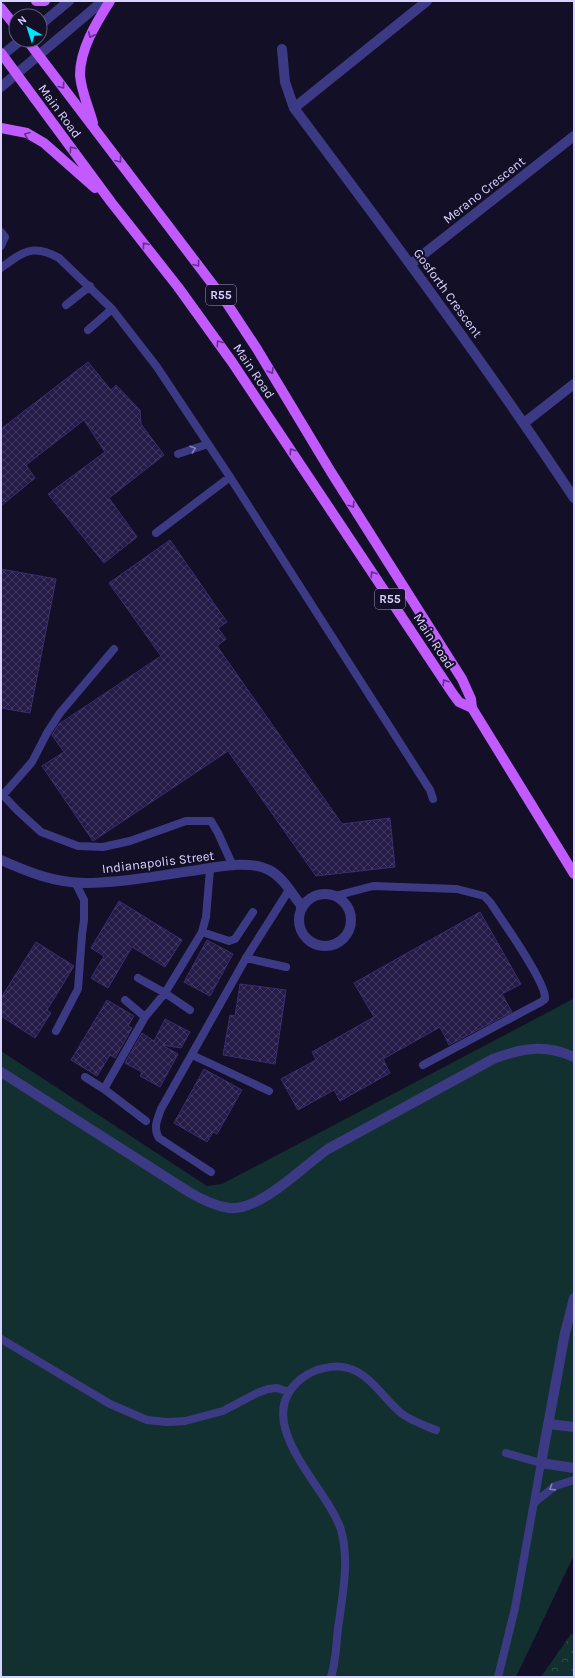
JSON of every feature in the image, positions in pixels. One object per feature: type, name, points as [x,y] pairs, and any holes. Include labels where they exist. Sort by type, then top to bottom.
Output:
[{"type":"main road","points":[[36,1],[45,1]]},
{"type":"main road","points":[[95,129],[80,77],[81,61],[98,20],[110,1]]},
{"type":"main road","points":[[1,8],[8,17]]},
{"type":"main road","name":"Main Road","points":[[33,48],[226,302],[257,349],[331,472],[462,679],[471,699],[472,708],[574,874]]},
{"type":"main road","name":"Main Road","points":[[2,55],[111,202],[178,287],[232,362],[453,694],[459,702],[472,708]]},
{"type":"main road","points":[[1,128],[27,133],[44,143],[111,202]]},
{"type":"street","points":[[48,18],[69,1]]},
{"type":"street","points":[[1,87],[103,1]]},
{"type":"street","points":[[294,108],[427,1]]},
{"type":"street","points":[[2,55],[11,48]]},
{"type":"street","name":"Gosforth Crescent","points":[[282,49],[285,82],[294,108],[411,264],[524,423],[574,498]]},
{"type":"street","name":"Merano Crescent","points":[[411,264],[574,136]]},
{"type":"street","points":[[524,423],[574,384]]},
{"type":"street","name":"Indianapolis Street","points":[[1,860],[30,873],[58,880],[75,882],[113,882],[233,866],[256,866],[267,869],[278,875],[301,905],[301,910]]},
{"type":"street","points":[[319,894],[335,896],[348,906],[352,922],[350,930],[346,938],[335,945],[323,947],[315,945],[308,941],[302,934],[299,927],[301,910],[305,903],[319,894]]},
{"type":"street","points":[[1,1072],[189,1192],[204,1200],[229,1208],[254,1204],[289,1180],[328,1149],[493,1059],[514,1051],[530,1048],[564,1053],[574,1057]]},
{"type":"street","points":[[574,1298],[565,1333],[542,1463],[574,1468]]},
{"type":"street","points":[[549,1424],[574,1427]]},
{"type":"lane","points":[[1,232],[5,237],[1,246]]},
{"type":"lane","points":[[1,268],[28,250],[45,251],[59,258],[90,286],[112,309],[157,367],[230,477],[430,790],[433,799]]},
{"type":"lane","points":[[66,305],[90,286]]},
{"type":"lane","points":[[88,330],[112,309]]},
{"type":"lane","points":[[178,454],[208,444]]},
{"type":"lane","points":[[156,533],[230,477]]},
{"type":"lane","points":[[114,650],[60,713],[47,733],[32,762],[2,794],[41,832],[78,846],[103,847],[130,841],[186,822],[210,821],[218,833],[233,866]]},
{"type":"lane","points":[[104,1089],[145,1017],[166,993],[202,932],[206,917],[210,869]]},
{"type":"lane","points":[[56,1031],[78,989],[84,920],[84,900],[75,882]]},
{"type":"lane","points":[[335,896],[373,886],[457,889],[484,896],[533,969],[543,988],[546,994],[545,999],[541,1002],[423,1065]]},
{"type":"lane","points":[[212,1172],[159,1138],[155,1132],[156,1122],[161,1109],[246,958],[289,890]]},
{"type":"lane","points":[[202,932],[229,941],[235,939],[253,912]]},
{"type":"lane","points":[[246,958],[286,967]]},
{"type":"lane","points":[[138,978],[166,993],[190,1010]]},
{"type":"lane","points":[[125,1000],[145,1017]]},
{"type":"lane","points":[[192,1055],[269,1091]]},
{"type":"lane","points":[[85,1078],[104,1089],[146,1121]]},
{"type":"lane","points":[[1,1339],[39,1360],[98,1398],[129,1414],[146,1420],[167,1422],[190,1420],[223,1412],[257,1393],[268,1389],[277,1388],[289,1392]]},
{"type":"lane","points":[[331,1677],[345,1573],[345,1552],[341,1529],[333,1512],[304,1467],[286,1432],[283,1415],[285,1401],[289,1392],[297,1382],[315,1371],[337,1367],[348,1368],[372,1383],[402,1413],[414,1421],[436,1430]]},
{"type":"lane","points":[[498,1677],[515,1608],[542,1463],[506,1453]]},
{"type":"lane","points":[[534,1503],[544,1493],[555,1486],[574,1480]]},
{"type":"green space","points":[[573,999],[574,1555],[516,1677],[1,1677],[1,1051],[207,1186],[222,1184]]},
{"type":"green space","points":[[571,1634],[574,1636],[574,1677],[541,1677]]},
{"type":"building","points":[[88,362],[111,390],[116,385],[140,410],[141,424],[164,455],[109,498],[137,537],[104,563],[48,494],[105,452],[84,420],[26,465],[35,478],[1,506],[1,429]]},
{"type":"building","points":[[170,540],[227,622],[218,628],[226,639],[217,646],[342,824],[390,818],[395,867],[316,876],[228,751],[93,841],[42,766],[64,752],[52,735],[59,724],[161,656],[109,583]]},
{"type":"building","points":[[1,569],[56,579],[30,713],[1,708]]},
{"type":"building","points":[[119,901],[182,940],[165,967],[132,947],[108,988],[91,978],[104,956],[91,948]]},
{"type":"building","points":[[480,912],[521,984],[502,994],[512,1012],[449,1045],[440,1027],[383,1059],[390,1073],[340,1101],[334,1090],[298,1110],[281,1079],[316,1060],[312,1052],[374,1017],[354,983]]},
{"type":"building","points":[[207,940],[233,954],[210,996],[184,982]]},
{"type":"building","points":[[36,942],[74,966],[47,1010],[51,1013],[35,1038],[1,1016],[1,998]]},
{"type":"building","points":[[240,984],[286,990],[275,1064],[223,1055],[230,1015],[235,1016]]},
{"type":"building","points":[[107,1000],[134,1016],[128,1026],[132,1028],[115,1058],[110,1055],[97,1076],[71,1060]]},
{"type":"building","points":[[165,1019],[190,1032],[181,1048],[162,1045],[178,1054],[160,1087],[140,1076],[142,1072],[125,1063],[142,1033],[154,1041]]},
{"type":"building","points":[[204,1069],[242,1090],[217,1134],[213,1132],[207,1142],[174,1123]]}]
